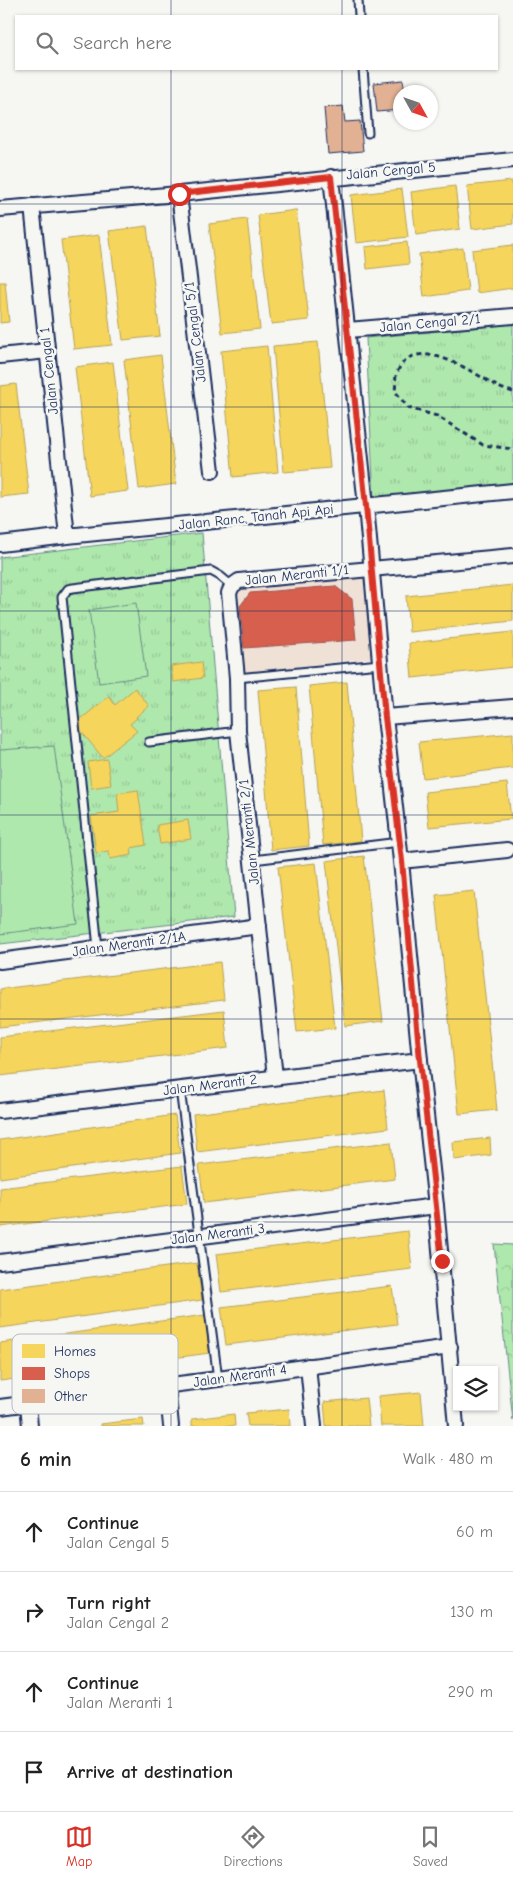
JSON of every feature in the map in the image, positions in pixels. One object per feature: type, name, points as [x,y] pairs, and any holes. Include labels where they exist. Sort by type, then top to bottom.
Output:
[{"type":"street","name":"Jalan Cengal 5","points":[[0,209],[179,194],[331,177],[513,160]]},
{"type":"street","points":[[331,177],[366,506],[385,717],[402,861],[420,1060],[450,1347],[456,1426]]},
{"type":"street","name":"Jalan Cengal 5/1","points":[[179,194],[212,471]]},
{"type":"street","name":"Jalan Cengal 1","points":[[32,206],[67,536]]},
{"type":"street","name":"Jalan Cengal 2/1","points":[[348,330],[513,316]]},
{"type":"street","points":[[0,356],[47,351]]},
{"type":"street","name":"Jalan Ranc. Tanah Api Api","points":[[0,544],[513,491]]},
{"type":"street","name":"Jalan Meranti 1/1","points":[[232,586],[239,581],[513,556]]},
{"type":"street","name":"Jalan Meranti 2/1","points":[[232,586],[229,594],[237,678],[238,731],[275,1077]]},
{"type":"street","points":[[385,717],[513,707]]},
{"type":"street","points":[[402,861],[507,850]]},
{"type":"street","name":"Jalan Meranti 2/1A","points":[[0,961],[259,926]]},
{"type":"street","name":"Jalan Meranti 2","points":[[0,1111],[420,1060]]},
{"type":"street","name":"Jalan Meranti 3","points":[[0,1262],[436,1206]]},
{"type":"street","name":"Jalan Meranti 4","points":[[178,1385],[450,1347]]},
{"type":"street","points":[[308,1366],[314,1426]]},
{"type":"lane","points":[[358,0],[359,15]]},
{"type":"lane","points":[[363,70],[368,133]]},
{"type":"lane","points":[[98,948],[62,597],[64,592],[73,588],[211,571],[232,586]]},
{"type":"lane","points":[[237,678],[380,664]]},
{"type":"lane","points":[[149,742],[238,731]]},
{"type":"lane","points":[[253,860],[399,842]]},
{"type":"lane","points":[[180,1089],[218,1380]]},
{"type":"path","points":[[513,392],[497,387],[453,361],[435,355],[417,355],[404,362],[396,376],[395,391],[408,408],[437,416],[483,445],[513,449]]},
{"type":"shaded area","points":[[363,575],[372,658],[242,673],[233,590]]},
{"type":"green space","points":[[513,324],[513,484],[374,499],[366,338]]},
{"type":"green space","points":[[202,533],[234,917],[0,944],[0,557]]},
{"type":"green space","points":[[136,603],[146,676],[99,683],[89,610]]},
{"type":"green space","points":[[54,746],[78,924],[0,934],[0,750]]},
{"type":"green space","points":[[494,1244],[513,1245],[513,1421]]},
{"type":"building: Homes","points":[[512,181],[513,224],[472,229],[467,186]]},
{"type":"building: Homes","points":[[455,186],[460,229],[416,235],[411,192]]},
{"type":"building: Homes","points":[[402,189],[408,237],[356,243],[351,195]]},
{"type":"building: Homes","points":[[296,210],[309,320],[271,324],[258,215]]},
{"type":"building: Homes","points":[[247,219],[260,329],[222,333],[209,224]]},
{"type":"building: Homes","points":[[147,226],[160,336],[123,340],[109,231]]},
{"type":"building: Homes","points":[[99,235],[112,345],[74,349],[61,240]]},
{"type":"building: Homes","points":[[407,242],[409,264],[367,269],[365,247]]},
{"type":"building: Homes","points":[[513,245],[513,288],[477,293],[472,250]]},
{"type":"building: Homes","points":[[463,248],[468,291],[424,297],[419,254]]},
{"type":"building: Homes","points":[[0,282],[5,282],[9,322],[0,323]]},
{"type":"building: Homes","points":[[318,342],[330,468],[284,472],[273,346]]},
{"type":"building: Homes","points":[[267,346],[278,472],[233,477],[221,351]]},
{"type":"building: Homes","points":[[161,355],[176,484],[139,489],[124,360]]},
{"type":"building: Homes","points":[[113,362],[128,491],[90,496],[75,367]]},
{"type":"building: Homes","points":[[16,384],[29,494],[0,497],[0,386]]},
{"type":"building: Homes","points":[[513,585],[513,621],[409,632],[406,596]]},
{"type":"building: Homes","points":[[513,632],[513,667],[412,678],[409,643]]},
{"type":"building: Homes","points":[[201,662],[203,678],[173,682],[171,666]]},
{"type":"building: Homes","points":[[347,682],[361,841],[323,845],[309,686]]},
{"type":"building: Homes","points":[[296,687],[309,846],[271,850],[258,690]]},
{"type":"building: Homes","points":[[135,688],[149,706],[130,724],[137,731],[103,758],[75,724],[109,696],[115,705]]},
{"type":"building: Homes","points":[[513,733],[513,768],[423,778],[419,742]]},
{"type":"building: Homes","points":[[107,759],[111,785],[91,788],[88,762]]},
{"type":"building: Homes","points":[[507,783],[511,819],[429,827],[425,792]]},
{"type":"building: Homes","points":[[138,790],[146,845],[131,848],[132,855],[110,859],[109,851],[96,853],[91,816],[119,812],[117,793]]},
{"type":"building: Homes","points":[[188,820],[191,839],[160,844],[157,825]]},
{"type":"building: Homes","points":[[364,856],[383,1021],[345,1026],[326,861]]},
{"type":"building: Homes","points":[[316,863],[335,1028],[297,1032],[278,867]]},
{"type":"building: Homes","points":[[474,891],[497,1110],[459,1114],[436,895]]},
{"type":"building: Homes","points":[[220,962],[224,1000],[0,1027],[0,989]]},
{"type":"building: Homes","points":[[224,1010],[228,1048],[0,1076],[0,1037]]},
{"type":"building: Homes","points":[[384,1090],[388,1128],[197,1152],[193,1114]]},
{"type":"building: Homes","points":[[175,1115],[180,1153],[0,1178],[0,1140]]},
{"type":"building: Homes","points":[[490,1138],[491,1155],[454,1160],[453,1142]]},
{"type":"building: Homes","points":[[391,1142],[395,1179],[204,1203],[199,1165]]},
{"type":"building: Homes","points":[[182,1166],[187,1204],[0,1227],[0,1188]]},
{"type":"building: Homes","points":[[408,1231],[412,1269],[221,1292],[216,1254]]},
{"type":"building: Homes","points":[[197,1263],[202,1300],[0,1328],[0,1289]]},
{"type":"building: Homes","points":[[392,1286],[397,1324],[226,1345],[221,1307]]},
{"type":"building: Homes","points":[[205,1315],[210,1353],[178,1357],[178,1334],[66,1334]]},
{"type":"building: Homes","points":[[12,1341],[12,1379],[0,1381],[0,1343]]},
{"type":"building: Homes","points":[[421,1392],[424,1426],[381,1426],[378,1396]]},
{"type":"building: Homes","points":[[366,1398],[369,1426],[326,1426],[324,1402]]},
{"type":"building: Homes","points":[[289,1409],[290,1426],[248,1426],[246,1413]]},
{"type":"building: Homes","points":[[234,1414],[235,1426],[192,1426],[192,1419]]},
{"type":"building: Homes","points":[[143,1419],[144,1426],[101,1426],[101,1424]]},
{"type":"building: Shops","points":[[335,586],[352,599],[356,640],[244,648],[240,606],[250,593]]},
{"type":"building: Other","points":[[403,80],[404,85],[393,85],[393,111],[377,112],[374,83]]},
{"type":"building: Other","points":[[343,106],[345,122],[360,121],[363,151],[328,154],[324,108]]},
{"type":"route","points":[[179,194],[331,177],[442,1261]]}]
